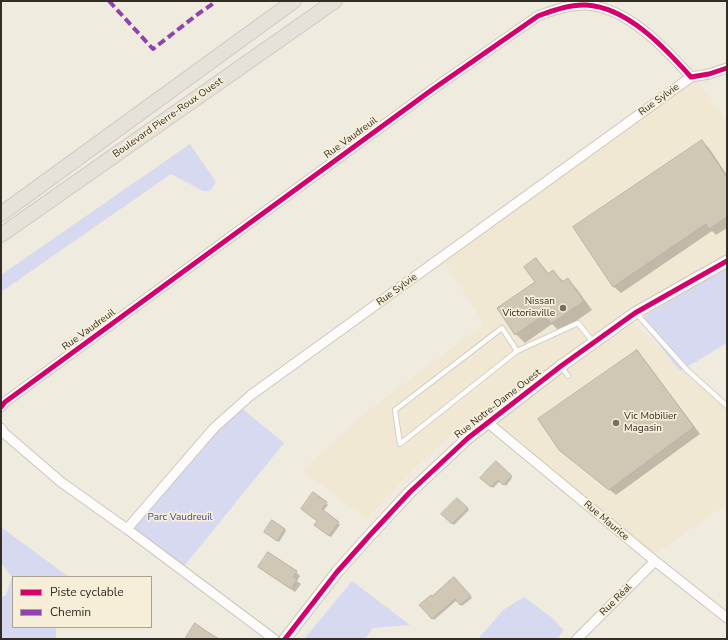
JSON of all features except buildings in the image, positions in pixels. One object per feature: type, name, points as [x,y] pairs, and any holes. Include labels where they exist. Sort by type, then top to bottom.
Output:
[{"type":"main road","name":"Boulevard Pierre-Roux Ouest","points":[[1,214],[294,1]]},
{"type":"main road","name":"Boulevard Pierre-Roux Ouest","points":[[1,235],[335,1]]},
{"type":"street","name":"Rue Vaudreuil","points":[[1,407],[5,402],[427,94],[538,16],[558,8],[586,5],[610,10],[634,23],[657,42],[691,77]]},
{"type":"street","points":[[691,77],[709,74],[727,68]]},
{"type":"street","name":"Rue Sylvie","points":[[127,529],[214,428],[251,395],[691,77]]},
{"type":"street","name":"Rue Notre-Dame Ouest","points":[[285,639],[337,572],[378,526],[410,492],[468,438],[593,342],[635,313],[727,260]]},
{"type":"street","name":"Rue Maurice","points":[[487,422],[655,561],[727,618]]},
{"type":"street","points":[[1,428],[4,433],[29,456],[61,482],[127,529],[274,639]]},
{"type":"street","name":"Rue Réal","points":[[577,639],[655,561]]},
{"type":"lane","points":[[635,313],[687,370],[727,406]]},
{"type":"lane","points":[[517,351],[502,328],[394,410],[400,444],[517,351],[578,323],[593,342]]},
{"type":"lane","points":[[561,366],[568,376]]},
{"type":"shaded area","points":[[694,75],[727,122],[727,267],[633,323],[727,409],[727,504],[654,555],[475,414],[418,465],[366,519],[302,470],[369,410],[484,324],[444,261]]},
{"type":"green space","points":[[190,144],[216,182],[210,191],[203,191],[171,174],[1,292],[1,275]]},
{"type":"green space","points":[[727,265],[727,343],[680,371],[639,320]]},
{"type":"green space","name":"Parc Vaudreuil","points":[[239,406],[284,443],[181,570],[127,529]]},
{"type":"green space","points":[[1,527],[68,576],[12,577],[1,563]]},
{"type":"green space","points":[[12,577],[12,628],[56,628],[56,639],[1,639],[1,598],[6,595]]},
{"type":"green space","points":[[352,581],[410,625],[373,628],[365,639],[304,639]]},
{"type":"green space","points":[[524,597],[551,617],[564,630],[557,639],[478,639],[503,610]]},
{"type":"marked path","points":[[109,1],[153,49],[215,1]]},
{"type":"cycle path","points":[[1,407],[5,402],[433,89],[538,16],[574,5],[601,7],[616,13],[644,31],[657,42],[691,77],[709,74],[727,68]]},
{"type":"cycle path","points":[[285,639],[337,572],[370,535],[410,492],[468,438],[561,366],[635,313],[727,261]]},
{"type":"place","name":"Nissan Victoriaville","points":[[563,308]]},
{"type":"place","name":"Vic Mobilier Magasin","points":[[616,423]]}]
